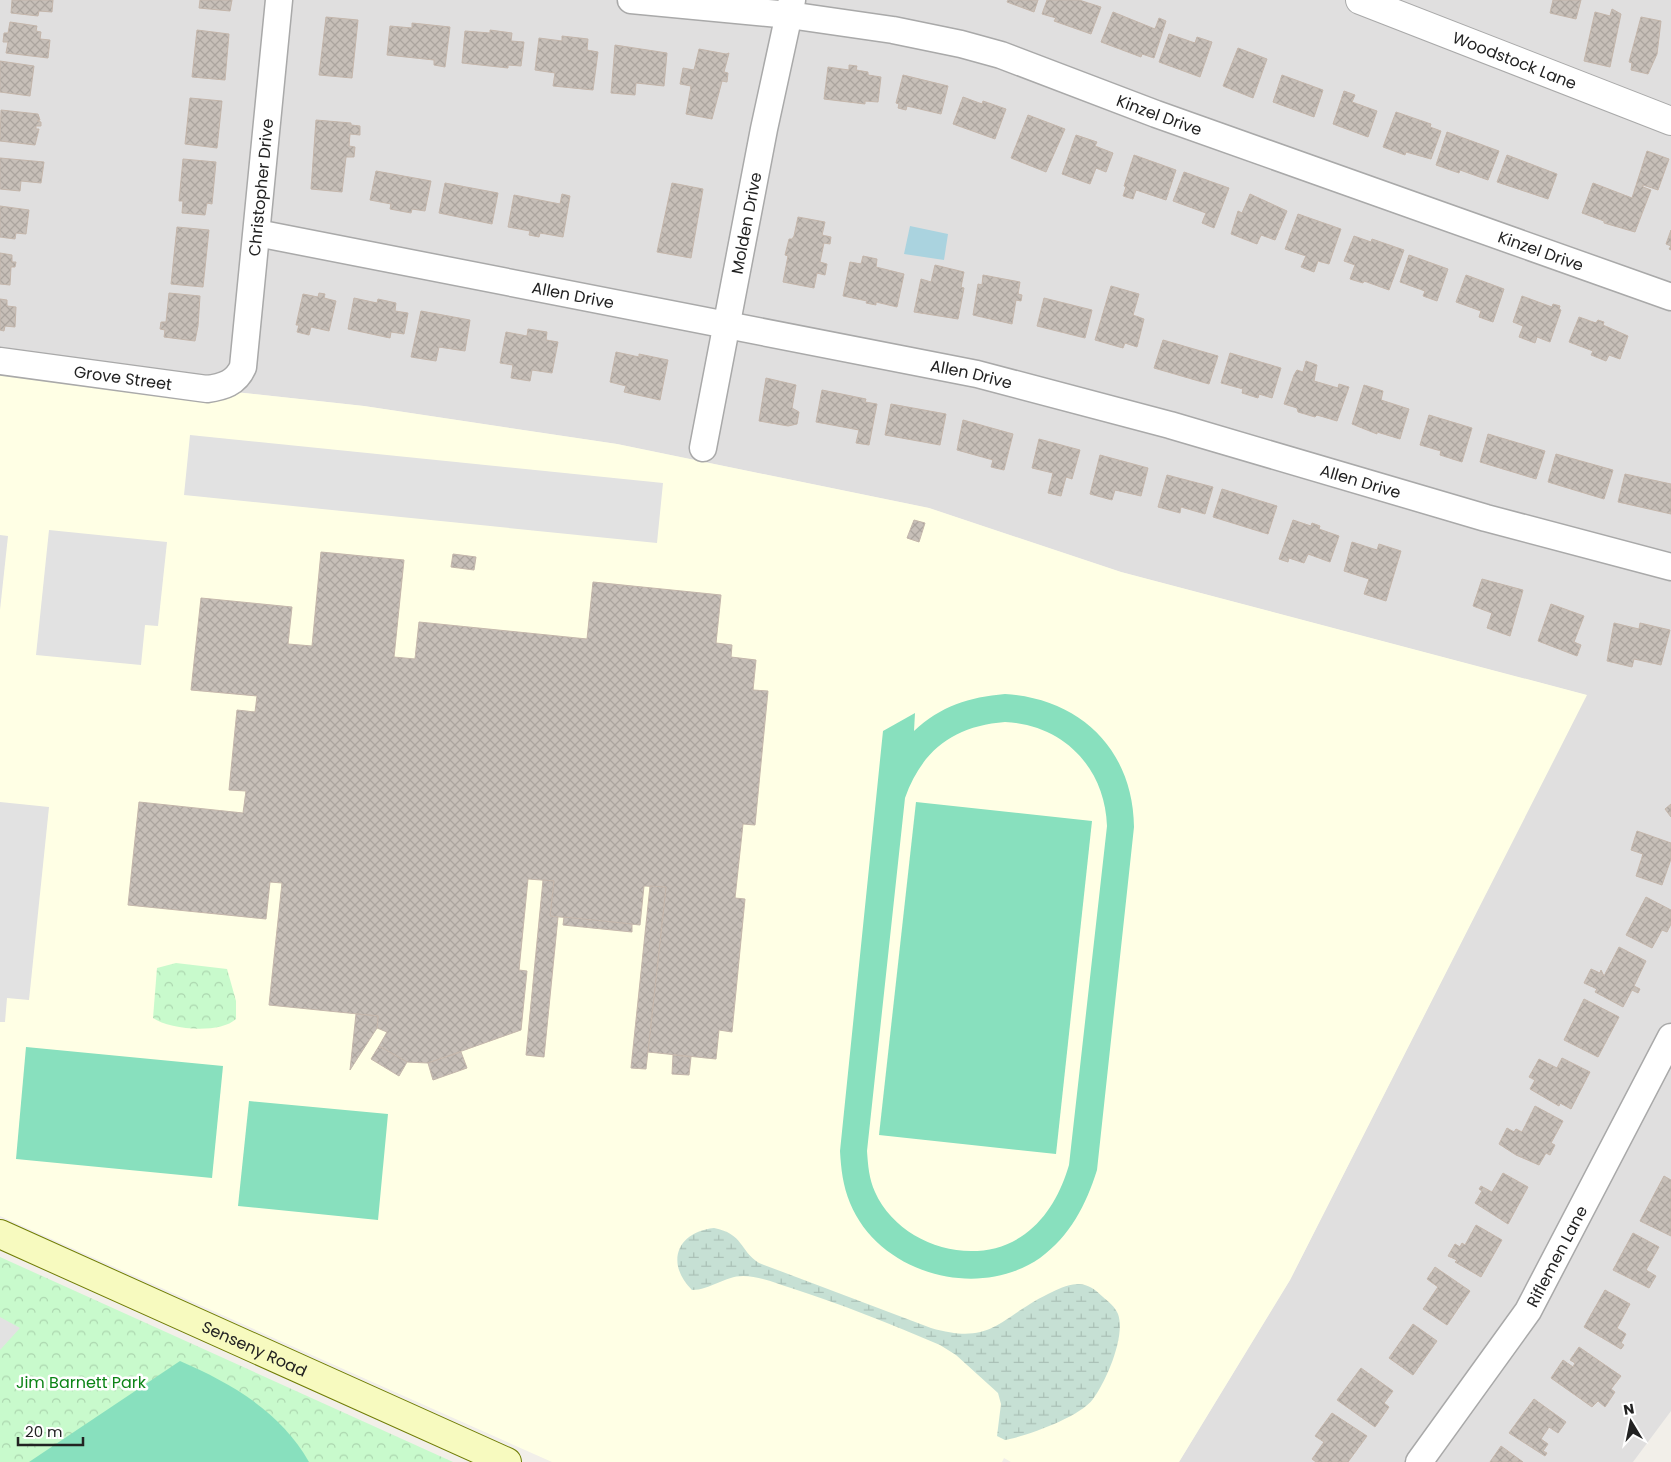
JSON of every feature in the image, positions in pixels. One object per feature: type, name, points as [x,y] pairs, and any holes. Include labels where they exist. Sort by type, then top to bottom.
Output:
[{"type":"main road","name":"Senseny Road","points":[[0,1234],[508,1462]]},
{"type":"street","name":"Christopher Drive","points":[[240,374],[243,368],[279,0]]},
{"type":"street","name":"Kinzel Drive","points":[[631,0],[790,8],[961,44],[1001,55],[1156,114],[1671,297]]},
{"type":"street","name":"Woodstock Lane","points":[[1360,0],[1671,121]]},
{"type":"street","name":"Molden Drive","points":[[704,448],[764,129],[790,8]]},
{"type":"street","name":"Allen Drive","points":[[257,233],[977,374],[1170,425],[1486,518],[1671,566]]},
{"type":"street","name":"Grove Street","points":[[0,361],[207,389],[223,387],[240,374]]},
{"type":"street","name":"Riflemen Lane","points":[[1419,1462],[1528,1311],[1671,1037]]},
{"type":"shaded area","points":[[0,0],[1671,0],[1671,1411],[1633,1462],[1179,1462],[1290,1280],[1586,695],[1121,572],[929,508],[617,444],[364,406],[207,389],[0,361]]},
{"type":"shaded area","points":[[0,361],[207,389],[364,406],[617,444],[929,508],[1121,572],[1587,695],[1290,1280],[1179,1462],[1011,1462],[1004,1458],[1002,1462],[552,1462],[0,1216]]},
{"type":"shaded area","points":[[190,435],[663,483],[657,543],[184,495]]},
{"type":"shaded area","points":[[49,530],[167,542],[158,626],[145,625],[141,665],[36,655]]},
{"type":"shaded area","points":[[0,535],[8,536],[0,610]]},
{"type":"shaded area","points":[[0,802],[49,807],[29,1000],[7,998],[5,1022],[0,1022]]},
{"type":"shaded area","points":[[0,1317],[20,1328],[0,1350]]},
{"type":"green space","points":[[1005,694],[1032,698],[1057,706],[1079,718],[1098,734],[1113,752],[1124,774],[1131,799],[1134,827],[1097,1170],[1093,1183],[1076,1219],[1060,1240],[1040,1258],[1015,1271],[988,1278],[960,1278],[933,1273],[907,1263],[883,1248],[864,1228],[848,1197],[840,1151],[883,731],[915,713],[914,731],[924,722],[945,709],[968,700]],"holes":[[[1005,722],[1026,725],[1046,731],[1063,741],[1077,753],[1089,768],[1099,786],[1107,826],[1069,1165],[1053,1203],[1040,1220],[1025,1234],[1006,1245],[985,1250],[963,1251],[941,1247],[920,1239],[902,1226],[886,1211],[875,1192],[868,1167],[867,1151],[905,798],[921,766],[931,754],[955,735],[987,724]]]},
{"type":"green space","points":[[916,802],[1092,821],[1056,1154],[879,1135]]},
{"type":"green space","points":[[176,963],[227,969],[236,1001],[236,1019],[229,1024],[219,1027],[195,1029],[171,1025],[153,1018],[157,968]]},
{"type":"green space","points":[[26,1047],[223,1066],[212,1178],[16,1159]]},
{"type":"green space","points":[[249,1101],[388,1114],[378,1220],[238,1206]]},
{"type":"green space","points":[[714,1228],[731,1234],[759,1263],[931,1328],[952,1333],[969,1334],[994,1327],[1055,1290],[1081,1284],[1100,1294],[1112,1305],[1118,1314],[1120,1323],[1117,1346],[1104,1382],[1086,1406],[1052,1425],[1005,1440],[997,1436],[1001,1404],[998,1393],[956,1355],[940,1345],[885,1322],[761,1278],[743,1276],[730,1278],[705,1288],[692,1290],[684,1280],[679,1269],[677,1260],[679,1250],[691,1236]]},
{"type":"green space","name":"Jim Barnett Park","points":[[0,1257],[453,1462],[0,1462]]},
{"type":"green space","points":[[180,1361],[218,1379],[253,1401],[284,1428],[298,1444],[309,1462],[29,1462]]},
{"type":"water","points":[[910,226],[948,234],[944,260],[904,254]]},
{"type":"building","points":[[12,0],[53,0],[52,12],[39,11],[38,16],[11,13]]},
{"type":"building","points":[[200,0],[232,0],[230,11],[199,8]]},
{"type":"building","points":[[1008,0],[1038,0],[1034,12],[1007,2]]},
{"type":"building","points":[[1047,0],[1079,0],[1101,7],[1091,34],[1054,21],[1056,18],[1042,14]]},
{"type":"building","points":[[1553,0],[1581,0],[1576,19],[1550,13]]},
{"type":"building","points":[[1612,9],[1621,14],[1610,67],[1584,61],[1595,12],[1610,16]]},
{"type":"building","points":[[1113,12],[1155,29],[1159,18],[1166,21],[1154,58],[1142,54],[1141,57],[1101,42]]},
{"type":"building","points":[[326,17],[358,20],[352,78],[319,75]]},
{"type":"building","points":[[1641,17],[1661,21],[1657,54],[1648,74],[1631,70],[1632,63],[1629,62]]},
{"type":"building","points":[[10,22],[37,26],[36,31],[41,32],[40,39],[50,40],[48,58],[6,53],[8,42],[3,42],[4,33],[8,33]]},
{"type":"building","points":[[412,23],[450,27],[445,67],[434,65],[434,60],[387,55],[390,26],[412,28]]},
{"type":"building","points":[[197,30],[229,34],[225,80],[192,77]]},
{"type":"building","points":[[490,30],[512,33],[511,41],[524,42],[521,66],[508,65],[508,68],[462,63],[465,31],[490,33]]},
{"type":"building","points":[[1169,34],[1195,43],[1197,37],[1212,42],[1200,77],[1159,62]]},
{"type":"building","points":[[562,36],[588,39],[587,50],[598,52],[593,90],[553,86],[555,73],[535,70],[539,38],[562,41]]},
{"type":"building","points":[[615,45],[667,53],[664,86],[636,83],[635,95],[611,93]]},
{"type":"building","points":[[1238,48],[1267,59],[1253,98],[1223,86]]},
{"type":"building","points":[[699,49],[729,53],[724,72],[728,73],[727,82],[722,81],[712,119],[686,114],[691,86],[680,84],[683,68],[694,70]]},
{"type":"building","points":[[0,61],[34,66],[30,96],[0,92]]},
{"type":"building","points":[[849,65],[857,66],[856,70],[868,72],[868,75],[881,77],[878,102],[865,101],[865,104],[824,99],[828,67],[849,70]]},
{"type":"building","points":[[903,75],[948,86],[941,114],[907,106],[906,110],[898,108],[899,104],[896,103]]},
{"type":"building","points":[[1282,75],[1323,90],[1314,117],[1273,102]]},
{"type":"building","points":[[1344,91],[1355,95],[1352,102],[1377,111],[1368,137],[1333,124]]},
{"type":"building","points":[[963,97],[982,104],[983,101],[1006,109],[995,139],[953,124]]},
{"type":"building","points":[[190,98],[222,101],[217,148],[185,144]]},
{"type":"building","points":[[1,110],[38,114],[40,120],[37,121],[41,122],[41,126],[36,126],[36,129],[39,129],[35,145],[0,141]]},
{"type":"building","points":[[1396,112],[1431,124],[1430,127],[1441,131],[1431,159],[1406,152],[1405,155],[1383,147]]},
{"type":"building","points":[[1028,115],[1065,129],[1046,172],[1011,158]]},
{"type":"building","points":[[316,120],[351,123],[351,125],[360,126],[360,135],[350,134],[349,146],[355,147],[354,157],[346,157],[342,192],[311,189]]},
{"type":"building","points":[[1447,132],[1499,151],[1488,180],[1460,170],[1459,173],[1436,165]]},
{"type":"building","points":[[1076,135],[1097,142],[1095,146],[1113,153],[1106,172],[1096,168],[1090,184],[1062,174]]},
{"type":"building","points":[[1647,151],[1669,159],[1658,190],[1643,185],[1643,187],[1651,190],[1635,232],[1604,223],[1604,221],[1582,213],[1593,183],[1632,198]]},
{"type":"building","points":[[1134,155],[1176,170],[1166,200],[1136,190],[1133,199],[1123,196],[1126,187],[1124,186]]},
{"type":"building","points":[[1507,155],[1557,174],[1548,199],[1497,182]]},
{"type":"building","points":[[0,158],[44,162],[41,183],[21,181],[20,191],[0,189]]},
{"type":"building","points":[[183,159],[216,162],[212,204],[207,203],[205,215],[182,213],[183,201],[179,201]]},
{"type":"building","points":[[376,171],[431,181],[425,211],[412,209],[411,213],[390,209],[391,204],[370,200]]},
{"type":"building","points":[[1184,172],[1229,188],[1214,228],[1202,223],[1206,213],[1173,201]]},
{"type":"building","points":[[445,183],[498,193],[492,224],[439,213]]},
{"type":"building","points":[[672,183],[703,189],[691,258],[657,252]]},
{"type":"building","points":[[562,194],[570,196],[563,237],[540,233],[539,237],[529,235],[530,231],[508,227],[514,195],[560,204]]},
{"type":"building","points":[[1250,194],[1287,211],[1275,240],[1261,235],[1257,244],[1231,234],[1238,211],[1242,213]]},
{"type":"building","points":[[0,206],[29,210],[26,234],[16,233],[15,239],[0,237]]},
{"type":"building","points":[[1298,214],[1341,229],[1329,264],[1318,261],[1314,272],[1301,267],[1306,256],[1285,249]]},
{"type":"building","points":[[798,217],[825,222],[822,235],[831,237],[830,244],[824,243],[820,262],[827,264],[825,275],[817,273],[814,288],[783,282],[788,256],[785,255],[789,239],[792,239],[794,236]]},
{"type":"building","points":[[177,227],[209,230],[203,287],[171,284]]},
{"type":"building","points":[[1671,230],[1671,246],[1666,244]]},
{"type":"building","points":[[1354,236],[1371,242],[1372,239],[1404,250],[1389,290],[1364,281],[1363,283],[1350,279],[1355,265],[1344,261]]},
{"type":"building","points":[[0,253],[12,255],[12,262],[16,262],[15,267],[11,267],[10,285],[0,284]]},
{"type":"building","points":[[1409,255],[1448,269],[1437,301],[1423,296],[1425,291],[1400,282]]},
{"type":"building","points":[[863,256],[877,259],[876,267],[904,274],[897,307],[876,302],[876,305],[866,303],[867,301],[843,296],[850,262],[861,264]]},
{"type":"building","points":[[935,265],[964,272],[961,287],[964,288],[958,319],[914,312],[921,279],[931,282]]},
{"type":"building","points":[[983,275],[1020,282],[1018,294],[1022,295],[1021,301],[1016,300],[1012,324],[973,315],[978,284],[982,285]]},
{"type":"building","points":[[1466,275],[1504,289],[1493,322],[1479,317],[1481,311],[1456,302]]},
{"type":"building","points":[[1111,286],[1139,294],[1133,315],[1144,319],[1137,347],[1125,343],[1123,348],[1095,340]]},
{"type":"building","points":[[169,293],[200,296],[195,341],[164,337],[165,330],[160,329],[161,322],[166,322]]},
{"type":"building","points":[[319,293],[325,294],[324,298],[336,301],[329,331],[311,327],[309,335],[297,332],[299,325],[296,325],[303,294],[318,297]]},
{"type":"building","points":[[1522,296],[1552,307],[1553,304],[1560,306],[1559,309],[1561,310],[1550,342],[1537,337],[1535,343],[1519,337],[1523,326],[1513,322]]},
{"type":"building","points":[[354,298],[377,303],[378,299],[396,303],[395,311],[408,313],[404,334],[391,332],[390,338],[348,329]]},
{"type":"building","points":[[1044,298],[1092,310],[1085,338],[1037,326]]},
{"type":"building","points":[[0,299],[7,300],[7,306],[16,307],[15,327],[5,326],[4,331],[0,330]]},
{"type":"building","points":[[421,311],[470,320],[465,351],[439,347],[436,361],[411,357]]},
{"type":"building","points":[[1579,317],[1596,323],[1598,320],[1604,322],[1603,325],[1628,336],[1620,359],[1609,355],[1606,361],[1591,355],[1593,351],[1569,342]]},
{"type":"building","points":[[528,329],[547,332],[546,340],[558,342],[552,373],[532,370],[530,381],[511,378],[513,365],[500,363],[506,332],[527,336]]},
{"type":"building","points":[[1163,340],[1218,356],[1209,384],[1154,368]]},
{"type":"building","points":[[616,352],[639,357],[639,354],[668,360],[660,400],[624,392],[626,386],[610,382]]},
{"type":"building","points":[[1230,353],[1281,368],[1272,398],[1259,394],[1258,398],[1242,393],[1243,389],[1221,383]]},
{"type":"building","points":[[1306,361],[1317,365],[1314,381],[1338,388],[1339,384],[1349,387],[1337,421],[1298,412],[1297,408],[1284,404],[1294,375],[1297,370],[1303,372]]},
{"type":"building","points":[[766,378],[796,385],[792,408],[799,412],[797,424],[788,426],[759,421]]},
{"type":"building","points":[[1364,385],[1383,391],[1381,400],[1409,409],[1400,439],[1377,432],[1377,434],[1352,424]]},
{"type":"building","points":[[822,390],[866,399],[865,402],[877,404],[869,445],[856,443],[859,430],[816,422]]},
{"type":"building","points":[[891,404],[946,414],[940,445],[885,435]]},
{"type":"building","points":[[1429,415],[1472,428],[1462,462],[1440,455],[1441,451],[1420,445]]},
{"type":"building","points":[[963,420],[1013,434],[1004,470],[991,467],[993,460],[957,450]]},
{"type":"building","points":[[1488,434],[1545,451],[1536,479],[1480,462]]},
{"type":"building","points":[[1039,439],[1080,450],[1072,479],[1066,477],[1061,496],[1048,493],[1053,473],[1032,468]]},
{"type":"building","points":[[1556,454],[1613,470],[1604,499],[1548,482]]},
{"type":"building","points":[[1100,455],[1148,468],[1141,496],[1115,490],[1112,500],[1090,494]]},
{"type":"building","points":[[1625,474],[1671,484],[1671,514],[1618,502]]},
{"type":"building","points":[[1167,475],[1213,487],[1205,514],[1181,507],[1180,513],[1158,507]]},
{"type":"building","points":[[1222,489],[1277,506],[1268,534],[1213,517]]},
{"type":"building","points":[[914,520],[925,523],[919,542],[907,538]]},
{"type":"building","points":[[1293,520],[1311,526],[1312,523],[1320,526],[1319,529],[1339,536],[1330,562],[1308,554],[1304,563],[1289,558],[1288,562],[1279,559]]},
{"type":"building","points":[[1352,542],[1377,550],[1379,544],[1401,551],[1386,601],[1364,594],[1369,579],[1344,571]]},
{"type":"building","points":[[321,552],[404,560],[394,657],[415,659],[419,622],[587,639],[593,582],[721,595],[716,643],[732,645],[731,657],[756,660],[753,690],[768,691],[755,825],[743,824],[735,898],[745,899],[732,1032],[719,1030],[716,1059],[648,1052],[666,887],[644,886],[640,925],[550,916],[554,881],[528,879],[519,970],[527,971],[521,1030],[428,1063],[407,1062],[379,1046],[387,1032],[377,1028],[378,1016],[269,1005],[282,883],[270,882],[266,919],[128,905],[139,802],[243,813],[246,791],[229,790],[237,710],[255,712],[257,696],[191,690],[201,598],[292,607],[288,644],[312,646]]},
{"type":"building","points":[[453,554],[476,557],[474,570],[451,567]]},
{"type":"building","points":[[1482,579],[1523,590],[1510,636],[1487,628],[1492,613],[1473,606]]},
{"type":"building","points":[[1551,604],[1584,616],[1574,642],[1581,645],[1577,656],[1538,641]]},
{"type":"building","points":[[1614,623],[1639,629],[1640,623],[1670,630],[1661,665],[1634,659],[1632,667],[1607,661]]},
{"type":"building","points":[[1671,804],[1671,817],[1665,809]]},
{"type":"building","points":[[1637,831],[1671,843],[1671,859],[1662,885],[1636,876],[1643,854],[1631,850]]},
{"type":"building","points":[[543,880],[554,881],[550,916],[558,917],[544,1057],[526,1055]]},
{"type":"building","points":[[650,886],[666,887],[646,1069],[631,1068]]},
{"type":"building","points":[[1646,897],[1671,910],[1671,924],[1667,932],[1662,930],[1652,948],[1626,935]]},
{"type":"building","points":[[564,917],[632,924],[632,932],[563,925]]},
{"type":"building","points":[[1619,947],[1646,961],[1634,986],[1640,989],[1638,993],[1632,990],[1623,1007],[1595,992],[1597,989],[1584,983],[1591,969],[1600,973],[1601,970],[1604,976]]},
{"type":"building","points":[[1584,999],[1619,1017],[1598,1057],[1564,1040]]},
{"type":"building","points":[[356,1014],[378,1016],[377,1028],[350,1070]]},
{"type":"building","points":[[379,1046],[407,1062],[399,1076],[371,1059]]},
{"type":"building","points":[[461,1052],[467,1068],[433,1080],[428,1063]]},
{"type":"building","points":[[673,1055],[691,1057],[689,1075],[672,1074]]},
{"type":"building","points":[[1562,1058],[1590,1072],[1571,1109],[1560,1103],[1559,1106],[1530,1089],[1535,1080],[1529,1077],[1539,1059],[1557,1068]]},
{"type":"building","points":[[1535,1106],[1563,1121],[1551,1143],[1555,1145],[1550,1155],[1546,1153],[1539,1165],[1516,1155],[1499,1144],[1507,1128],[1514,1132],[1516,1129],[1522,1132]]},
{"type":"building","points":[[1503,1173],[1528,1187],[1508,1224],[1475,1203],[1482,1191],[1479,1189],[1481,1186],[1492,1192]]},
{"type":"building","points":[[1664,1176],[1671,1180],[1671,1236],[1640,1221]]},
{"type":"building","points":[[1476,1225],[1502,1240],[1481,1277],[1448,1256],[1455,1244],[1460,1247],[1462,1243],[1465,1245]]},
{"type":"building","points":[[1633,1233],[1659,1247],[1646,1270],[1656,1276],[1649,1288],[1613,1270]]},
{"type":"building","points":[[1435,1267],[1470,1291],[1447,1325],[1423,1309],[1438,1287],[1427,1279]]},
{"type":"building","points":[[1605,1290],[1630,1304],[1617,1328],[1626,1334],[1621,1343],[1624,1345],[1621,1349],[1584,1327]]},
{"type":"building","points":[[1413,1324],[1437,1341],[1413,1375],[1389,1358]]},
{"type":"building","points":[[1579,1347],[1621,1376],[1611,1389],[1615,1392],[1605,1407],[1598,1401],[1592,1407],[1551,1378],[1563,1360],[1573,1367],[1575,1363],[1570,1360]]},
{"type":"building","points":[[1361,1368],[1393,1391],[1384,1403],[1389,1407],[1375,1427],[1337,1400]]},
{"type":"building","points":[[1534,1399],[1566,1422],[1558,1433],[1549,1427],[1541,1439],[1548,1444],[1543,1451],[1547,1453],[1545,1456],[1509,1433]]},
{"type":"building","points":[[1332,1413],[1367,1436],[1348,1462],[1316,1462],[1312,1459],[1324,1442],[1315,1436]]},
{"type":"building","points":[[1501,1446],[1523,1462],[1490,1462]]}]
